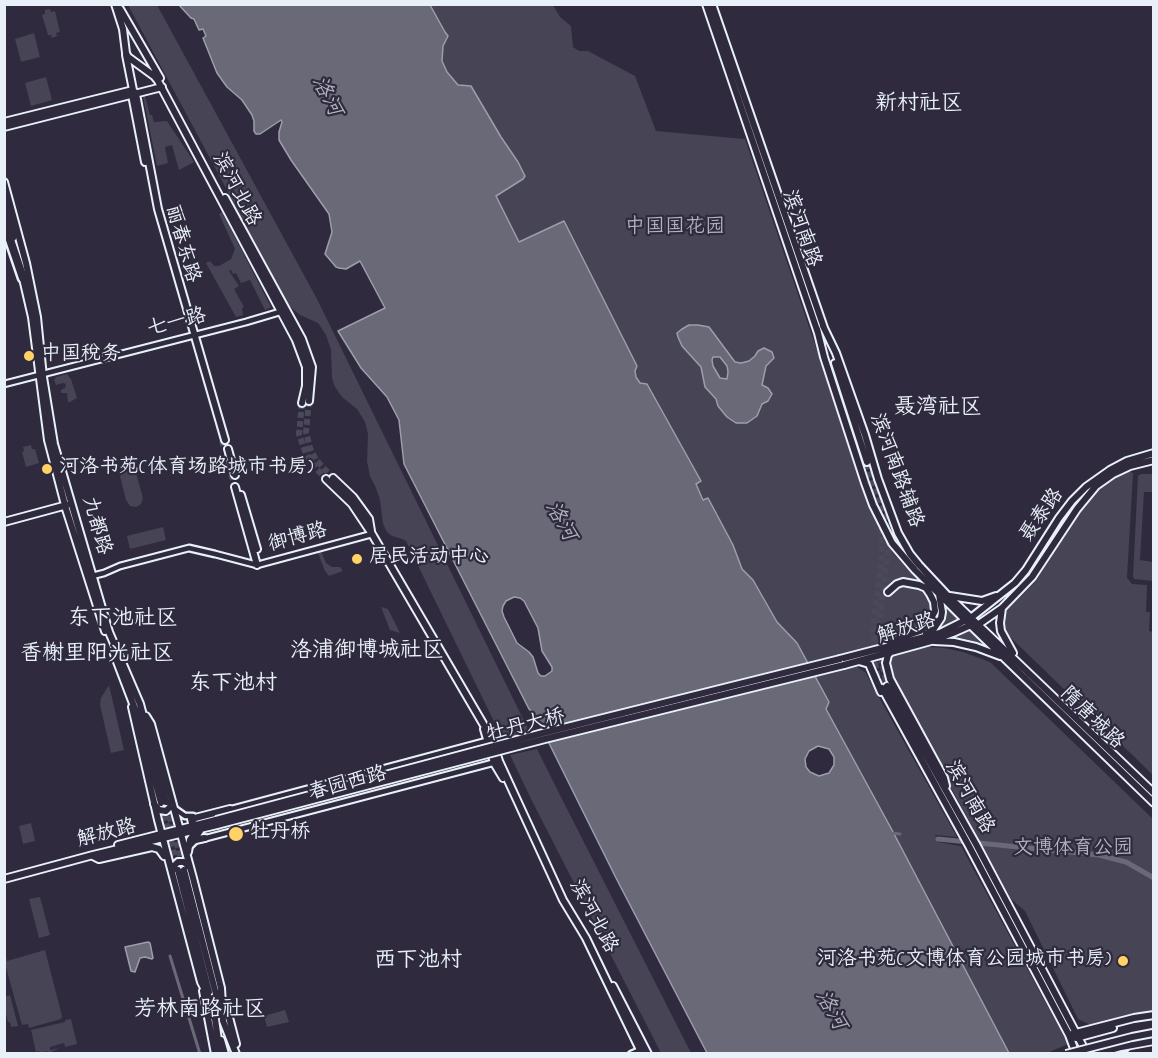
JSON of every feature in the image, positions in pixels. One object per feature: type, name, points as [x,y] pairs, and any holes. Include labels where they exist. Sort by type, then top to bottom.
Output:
[{"type":"highway","points":[[4,222],[23,278]]},
{"type":"highway","points":[[1093,1053],[1154,1040]]},
{"type":"highway","points":[[1132,1053],[1154,1050]]},
{"type":"main road","name":"滨河北路","points":[[116,4],[284,311]]},
{"type":"main road","name":"滨河南路","points":[[704,4],[714,21],[865,463]]},
{"type":"main road","name":"滨河南路","points":[[713,4],[716,34],[772,188]]},
{"type":"main road","name":"滨河北路","points":[[122,16],[126,53],[154,76],[162,87],[284,311],[306,367],[306,402]]},
{"type":"main road","name":"丽春东路","points":[[126,53],[158,209],[223,440]]},
{"type":"main road","points":[[4,122],[162,87]]},
{"type":"main road","points":[[4,127],[134,92]]},
{"type":"main road","name":"九都路","points":[[4,182],[26,262],[37,317],[48,440],[109,632],[140,704],[163,802]]},
{"type":"main road","name":"九都路","points":[[4,203],[32,317],[41,375]]},
{"type":"main road","name":"滨河南路辅路","points":[[820,328],[836,353],[898,533],[910,554],[950,596],[969,621]]},
{"type":"main road","name":"滨河南路辅路","points":[[820,328],[824,357],[865,483],[892,543],[915,570],[1006,659]]},
{"type":"main road","points":[[226,449],[233,474]]},
{"type":"main road","name":"聂泰路","points":[[969,621],[1015,583],[1026,570],[1059,518],[1086,487],[1127,461],[1154,453]]},
{"type":"main road","name":"聂泰路","points":[[978,624],[1002,608],[1032,577],[1077,508],[1096,486],[1130,466],[1154,460]]},
{"type":"main road","name":"滨河北路","points":[[330,478],[353,497],[369,519],[372,534],[479,715],[497,762],[563,900],[586,938],[641,1052]]},
{"type":"main road","points":[[865,483],[878,479]]},
{"type":"main road","points":[[237,486],[259,565]]},
{"type":"main road","points":[[4,520],[68,503]]},
{"type":"main road","name":"九都路","points":[[68,503],[105,632],[129,692],[136,728],[163,802]]},
{"type":"main road","points":[[888,592],[903,582],[920,585],[926,588],[934,602],[934,611],[927,626],[920,632],[897,639],[888,649],[884,685],[928,780],[946,797]]},
{"type":"main road","points":[[916,639],[933,630],[938,624],[942,612],[939,593]]},
{"type":"main road","points":[[950,596],[982,601],[1002,594]]},
{"type":"main road","points":[[1002,608],[1001,631],[1016,659]]},
{"type":"main road","name":"解放路","points":[[842,662],[888,649],[931,641],[969,621]]},
{"type":"main road","name":"解放路","points":[[842,662],[857,661],[969,621],[978,624]]},
{"type":"main road","points":[[978,624],[1016,659]]},
{"type":"main road","points":[[931,641],[954,642],[976,647],[1006,659]]},
{"type":"main road","name":"隋唐城路","points":[[1006,659],[1154,803]]},
{"type":"main road","name":"隋唐城路","points":[[1016,659],[1154,793]]},
{"type":"main road","points":[[857,661],[869,664],[884,685],[944,778],[946,797]]},
{"type":"main road","name":"牡丹大桥","points":[[216,823],[543,733],[842,662]]},
{"type":"main road","name":"滨河南路","points":[[946,797],[962,834],[1076,1053]]},
{"type":"main road","name":"滨河南路","points":[[946,797],[977,846],[1087,1053]]},
{"type":"main road","points":[[147,838],[154,830],[163,802],[175,809],[185,822],[201,827]]},
{"type":"main road","points":[[175,809],[234,1038],[235,1053]]},
{"type":"main road","points":[[201,827],[192,824],[190,819],[230,809]]},
{"type":"main road","points":[[158,819],[235,1053]]},
{"type":"main road","name":"解放路","points":[[4,877],[216,823]]},
{"type":"main road","points":[[201,827],[196,837],[205,838]]},
{"type":"main road","points":[[192,873],[188,852],[190,840],[201,827]]},
{"type":"main road","name":"解放路","points":[[4,877],[147,838],[162,836]]},
{"type":"main road","points":[[93,855],[99,859],[152,847],[162,851],[176,870],[225,1053]]},
{"type":"main road","points":[[192,873],[186,864],[181,862],[175,864],[217,1053]]},
{"type":"main road","points":[[586,938],[603,965],[648,1053]]},
{"type":"main road","points":[[201,981],[213,1005],[217,1053]]},
{"type":"main road","points":[[221,987],[223,1021]]},
{"type":"main road","points":[[1069,1038],[1154,1017]]},
{"type":"main road","points":[[1066,1053],[1153,1033]]},
{"type":"street","name":"七一路","points":[[4,384],[284,311]]},
{"type":"street","name":"御博路","points":[[92,576],[120,566],[189,548],[259,565],[372,534]]},
{"type":"street","points":[[175,809],[189,817],[230,809],[490,740]]},
{"type":"street","name":"春园西路","points":[[205,838],[497,762]]},
{"type":"street","points":[[188,852],[191,844],[205,838]]},
{"type":"street","points":[[631,1053],[641,1052]]},
{"type":"green space","points":[[128,5],[157,5],[317,299],[530,733],[503,740],[406,541],[387,532],[383,524],[380,500],[370,476],[367,461],[368,434],[365,422],[357,409],[342,397],[335,387],[332,378],[331,350],[326,335],[318,323],[300,315],[289,306]]},
{"type":"green space","name":"中国国花园","points":[[430,5],[553,5],[560,17],[571,26],[573,47],[579,51],[588,51],[635,76],[656,131],[745,139],[869,507],[884,540],[893,553],[924,585],[909,579],[902,580],[895,589],[909,585],[922,590],[928,595],[932,604],[932,612],[924,626],[916,631],[893,636],[886,643],[808,663],[797,643],[777,622],[753,580],[742,569],[733,545],[708,498],[704,500],[696,483],[700,481],[636,377],[564,221],[519,243],[496,196],[525,176],[471,86],[458,85],[447,72],[442,61],[443,46],[448,36]]},
{"type":"green space","points":[[50,9],[51,12],[55,11],[60,32],[52,38],[48,35],[42,15],[45,14],[45,10]]},
{"type":"green space","points":[[34,33],[40,57],[21,62],[15,39]]},
{"type":"green space","points":[[46,77],[52,100],[31,106],[25,83]]},
{"type":"green space","points":[[143,96],[145,96],[154,122],[167,121],[194,162],[179,170],[172,145],[165,147],[168,163],[157,166]]},
{"type":"green space","points":[[222,212],[271,307],[265,310],[250,280],[241,283],[236,273],[233,274],[231,270],[229,271],[239,286],[234,289],[244,307],[242,308],[243,315],[236,317],[206,263],[210,261],[214,266],[219,266],[231,259],[235,249],[219,214]]},
{"type":"green space","points":[[67,374],[77,398],[70,402],[68,402],[67,393],[61,393],[66,384],[56,385],[54,380],[56,377]]},
{"type":"green space","points":[[31,445],[32,449],[35,449],[39,463],[26,467],[23,447]]},
{"type":"green space","points":[[125,468],[133,468],[136,473],[143,498],[141,504],[136,507],[130,506],[126,500],[120,476]]},
{"type":"green space","points":[[1128,471],[1133,473],[1127,578],[1132,584],[1147,585],[1146,612],[1150,612],[1149,631],[1153,632],[1153,775],[1004,629],[1007,610],[1036,581],[1074,518],[1092,495]]},
{"type":"green space","points":[[1153,474],[1153,492],[1144,492],[1140,560],[1153,562],[1153,581],[1134,579],[1133,576],[1138,476]]},
{"type":"green space","points":[[163,527],[166,540],[130,549],[127,536]]},
{"type":"green space","points":[[321,551],[326,563],[332,567],[340,567],[343,571],[329,576],[318,553]]},
{"type":"green space","points":[[943,603],[959,620],[937,630],[943,620]]},
{"type":"green space","points":[[381,607],[388,609],[400,633],[390,630]]},
{"type":"green space","points":[[968,629],[987,646],[966,639],[953,638]]},
{"type":"green space","name":"文博体育公园","points":[[929,647],[963,652],[990,662],[1153,819],[1153,1011],[1091,1025],[1078,1019],[1025,911],[1011,899],[895,684],[888,663],[889,658],[895,653]]},
{"type":"green space","points":[[854,665],[865,672],[957,837],[935,835],[938,842],[961,846],[1068,1044],[1047,1053],[1009,1053],[826,709],[829,702],[815,676]]},
{"type":"green space","points":[[109,685],[124,750],[111,753],[100,705],[101,698]]},
{"type":"green space","points":[[537,749],[691,1053],[661,1053],[531,799],[510,755]]},
{"type":"green space","points":[[31,823],[35,841],[23,844],[19,826]]},
{"type":"green space","points":[[40,897],[50,935],[39,938],[29,899]]},
{"type":"green space","points":[[45,950],[62,1016],[61,1019],[29,1028],[28,1024],[22,1025],[5,964],[5,952],[7,961]]},
{"type":"green space","points":[[10,995],[18,1026],[11,1027],[4,1006],[5,997]]},
{"type":"green space","points":[[285,1010],[289,1022],[267,1027],[264,1016]]},
{"type":"green space","points":[[71,1019],[77,1044],[65,1047],[64,1043],[50,1047],[50,1050],[59,1048],[49,1053],[47,1051],[36,1052],[31,1030]]},
{"type":"water","name":"洛河","points":[[179,5],[430,5],[448,36],[443,46],[442,61],[447,72],[458,85],[471,86],[525,176],[496,196],[519,242],[564,221],[637,366],[636,377],[640,383],[647,384],[701,481],[696,484],[703,500],[708,498],[733,545],[742,569],[753,580],[777,622],[797,643],[829,702],[826,709],[1009,1053],[707,1053],[404,464],[399,420],[387,397],[361,368],[338,331],[385,308],[360,261],[346,269],[339,268],[325,254],[332,232],[329,214],[279,140],[281,120],[260,134],[256,134],[252,115],[242,100],[227,87],[217,73],[203,38],[206,36],[203,29],[199,30],[194,19]],"holes":[[[514,597],[524,601],[538,628],[542,651],[552,667],[552,671],[545,676],[538,673],[533,657],[517,643],[504,617],[503,606],[506,601]],[[818,746],[829,749],[834,757],[834,765],[829,773],[819,776],[810,772],[806,767],[805,759],[809,751]]]},
{"type":"water","points":[[689,325],[709,327],[735,362],[749,361],[764,348],[772,352],[774,358],[766,366],[762,385],[772,394],[768,401],[762,404],[757,416],[747,423],[736,423],[727,417],[705,387],[701,367],[682,346],[677,333]],"holes":[[[713,357],[720,357],[727,366],[727,379],[720,378],[713,366]]]},
{"type":"water","points":[[148,942],[153,958],[140,958],[135,972],[131,971],[125,947]]},
{"type":"waterway","points":[[890,833],[900,834]]},
{"type":"waterway","points":[[938,839],[1099,855],[1126,862],[1154,878]]},
{"type":"waterway","points":[[170,956],[200,1054]]},
{"type":"tunnel","points":[[309,401],[306,432],[310,448],[316,460],[333,478]]},
{"type":"tunnel","points":[[302,403],[299,434],[306,454],[326,479]]},
{"type":"tunnel","points":[[222,440],[224,449]]},
{"type":"tunnel","points":[[867,463],[886,523],[889,544],[879,624],[880,652],[887,686]]},
{"type":"tunnel","points":[[863,464],[873,498]]},
{"type":"tunnel","points":[[231,474],[235,487]]},
{"type":"tunnel","points":[[879,519],[882,545],[881,563],[873,624],[874,653],[882,688]]},
{"type":"tunnel","points":[[162,806],[177,866]]},
{"type":"tunnel","points":[[167,807],[184,870]]},
{"type":"place","name":"中国税务","points":[[29,356]]},
{"type":"place","name":"河洛书苑(体育场路城市书房)","points":[[47,469]]},
{"type":"place","name":"居民活动中心","points":[[357,559]]},
{"type":"place","name":"牡丹桥","points":[[236,834]]},
{"type":"place","name":"河洛书苑(文博体育公园城市书房)","points":[[1123,961]]},
{"type":"district","name":"新村社区","points":[[919,105]]},
{"type":"district","name":"聂湾社区","points":[[938,409]]},
{"type":"district","name":"东下池社区","points":[[123,620]]},
{"type":"district","name":"洛浦御博城社区","points":[[367,652]]},
{"type":"district","name":"香榭里阳光社区","points":[[97,655]]},
{"type":"district","name":"东下池村","points":[[233,685]]},
{"type":"district","name":"西下池村","points":[[418,962]]},
{"type":"district","name":"芳林南路社区","points":[[200,1011]]}]
